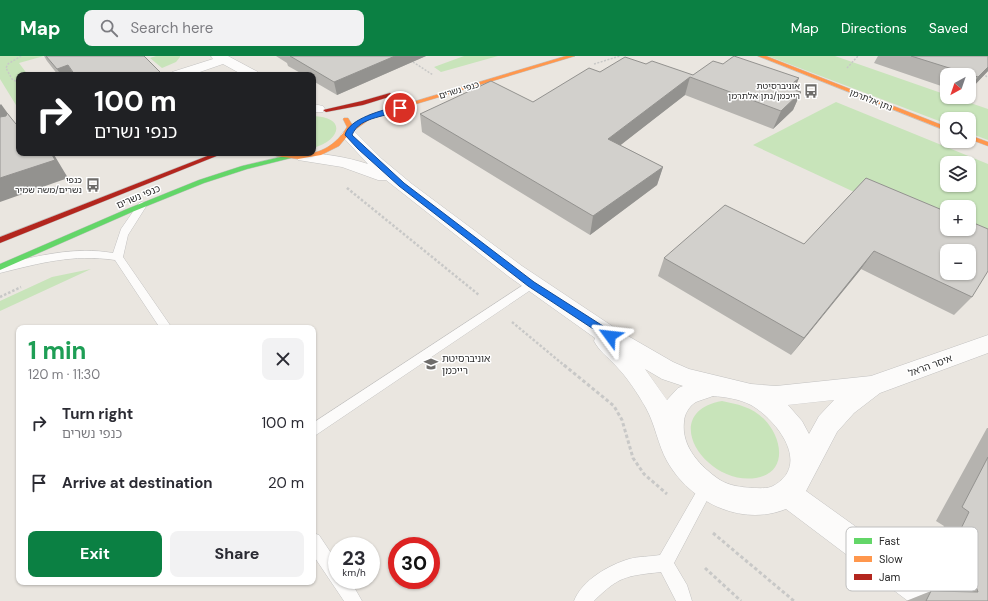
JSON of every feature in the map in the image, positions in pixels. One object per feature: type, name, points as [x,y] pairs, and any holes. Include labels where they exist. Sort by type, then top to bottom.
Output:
[{"type":"street","name":"כנפי נשרים","points":[[316,153],[332,149],[342,143],[349,133],[371,116],[572,56]]},
{"type":"street","name":"נתן אלתרמן","points":[[757,57],[940,126]]},
{"type":"street","points":[[185,72],[220,58],[247,72]]},
{"type":"street","points":[[220,58],[232,72]]},
{"type":"street","points":[[318,109],[363,103],[398,93]]},
{"type":"street","points":[[318,109],[341,115],[348,120],[350,128],[349,133],[360,148],[401,185],[531,284],[586,322],[666,369],[713,386],[732,388],[752,393],[771,404],[792,427],[801,444],[803,458],[795,482],[771,501],[750,502],[728,498],[706,487],[697,480],[682,463],[673,445],[656,402],[644,384],[624,360],[586,322]]},
{"type":"street","points":[[976,140],[988,144]]},
{"type":"street","name":"כנפי נשרים","points":[[0,240],[213,156]]},
{"type":"street","points":[[291,156],[327,157],[349,162],[401,185]]},
{"type":"street","name":"כנפי נשרים","points":[[0,268],[142,205],[242,166],[265,159],[301,156]]},
{"type":"street","name":"איסר הראל","points":[[752,393],[776,396],[872,386],[988,344]]},
{"type":"street","points":[[670,436],[671,419],[677,404],[693,391],[713,386]]},
{"type":"street","name":"איסר הראל","points":[[795,482],[828,424],[845,405],[872,386]]},
{"type":"street","points":[[795,482],[847,527]]},
{"type":"street","points":[[920,591],[932,601]]},
{"type":"lane","points":[[142,205],[129,222],[120,241],[118,257],[164,325]]},
{"type":"lane","points":[[0,268],[44,259],[90,253],[118,257]]},
{"type":"lane","points":[[316,430],[531,284]]},
{"type":"lane","points":[[665,563],[706,487]]},
{"type":"lane","points":[[316,545],[328,563]]},
{"type":"lane","points":[[582,601],[605,578],[630,567],[665,563]]},
{"type":"lane","points":[[665,563],[681,591],[684,601]]},
{"type":"lane","points":[[346,589],[354,601]]},
{"type":"path","points":[[16,81],[12,79],[6,68],[8,64],[21,56]]},
{"type":"path","points":[[847,68],[858,56]]},
{"type":"path","points":[[405,58],[434,76]]},
{"type":"path","points":[[983,73],[988,78]]},
{"type":"path","points":[[346,187],[496,308],[614,406],[622,420],[633,458],[644,474],[667,494]]},
{"type":"path","points":[[713,533],[794,601]]},
{"type":"path","points":[[705,568],[741,601]]},
{"type":"green space","points":[[0,56],[44,56],[19,63],[26,72],[16,72],[16,105],[0,79]]},
{"type":"green space","points":[[156,56],[180,57],[176,62],[162,68],[150,58]]},
{"type":"green space","points":[[464,56],[498,56],[441,72],[434,67]]},
{"type":"green space","points":[[768,56],[835,56],[940,93],[940,104],[973,104],[988,109],[988,140],[976,136],[976,112],[940,112],[940,121]]},
{"type":"green space","points":[[836,102],[940,144],[940,148],[949,148],[968,156],[940,156],[940,192],[976,192],[976,159],[988,164],[988,254],[976,248],[976,244],[966,244],[949,236],[976,236],[976,200],[940,200],[940,232],[753,145]]},
{"type":"green space","points":[[316,116],[324,117],[331,120],[335,124],[336,129],[334,135],[330,140],[316,147]]},
{"type":"green space","points":[[91,269],[0,311],[0,301],[52,277]]},
{"type":"green space","points":[[722,401],[749,409],[764,419],[770,426],[778,444],[779,453],[778,461],[774,469],[767,474],[756,478],[738,477],[720,471],[706,460],[696,447],[691,433],[693,419],[703,408]]},
{"type":"building","points":[[46,56],[144,56],[160,72],[73,72],[68,65],[57,69]]},
{"type":"building","points":[[290,56],[395,56],[334,82]]},
{"type":"building","points":[[734,56],[799,78],[787,88],[801,92],[781,111],[690,77],[608,139],[663,167],[593,216],[420,114],[491,81],[533,102],[589,68],[600,72],[625,57],[646,64],[652,61],[693,75],[713,61],[723,64]]},
{"type":"building","points":[[911,56],[988,56],[988,67],[978,77],[976,76],[976,68],[949,68]]},
{"type":"building","points":[[7,113],[16,124],[16,156],[53,156],[55,160],[0,178],[0,117],[6,116]]},
{"type":"building","points":[[866,178],[940,209],[940,236],[976,236],[976,224],[988,229],[988,271],[972,297],[874,251],[804,338],[664,258],[725,205],[804,244]]},
{"type":"building","points":[[988,457],[988,601],[926,601],[931,591],[978,592],[978,527],[962,527],[969,512],[962,507]]},
{"type":"traffic: fast","points":[[0,267],[201,182],[244,167],[289,157]]},
{"type":"traffic: slow","points":[[349,132],[371,116],[572,56]]},
{"type":"traffic: slow","points":[[761,56],[940,126]]},
{"type":"traffic: slow","points":[[316,155],[329,150],[337,145],[344,137],[350,127],[346,119]]},
{"type":"traffic: slow","points":[[976,140],[988,144]]},
{"type":"traffic: slow","points":[[287,156],[309,156]]},
{"type":"traffic: jam","points":[[326,110],[363,103],[390,95]]},
{"type":"traffic: jam","points":[[0,240],[213,156]]},
{"type":"place","name":"אוניברסיטת רייכמן/נתן אלתרמן","points":[[811,91]]},
{"type":"place","name":"כנפי נשרים/משה שמיר","points":[[93,185]]},
{"type":"place","name":"אוניברסיטת רייכמן","points":[[431,364]]},
{"type":"route","points":[[400,108],[371,116],[349,132],[349,135],[360,148],[401,185],[531,284],[586,322],[610,336]]}]
